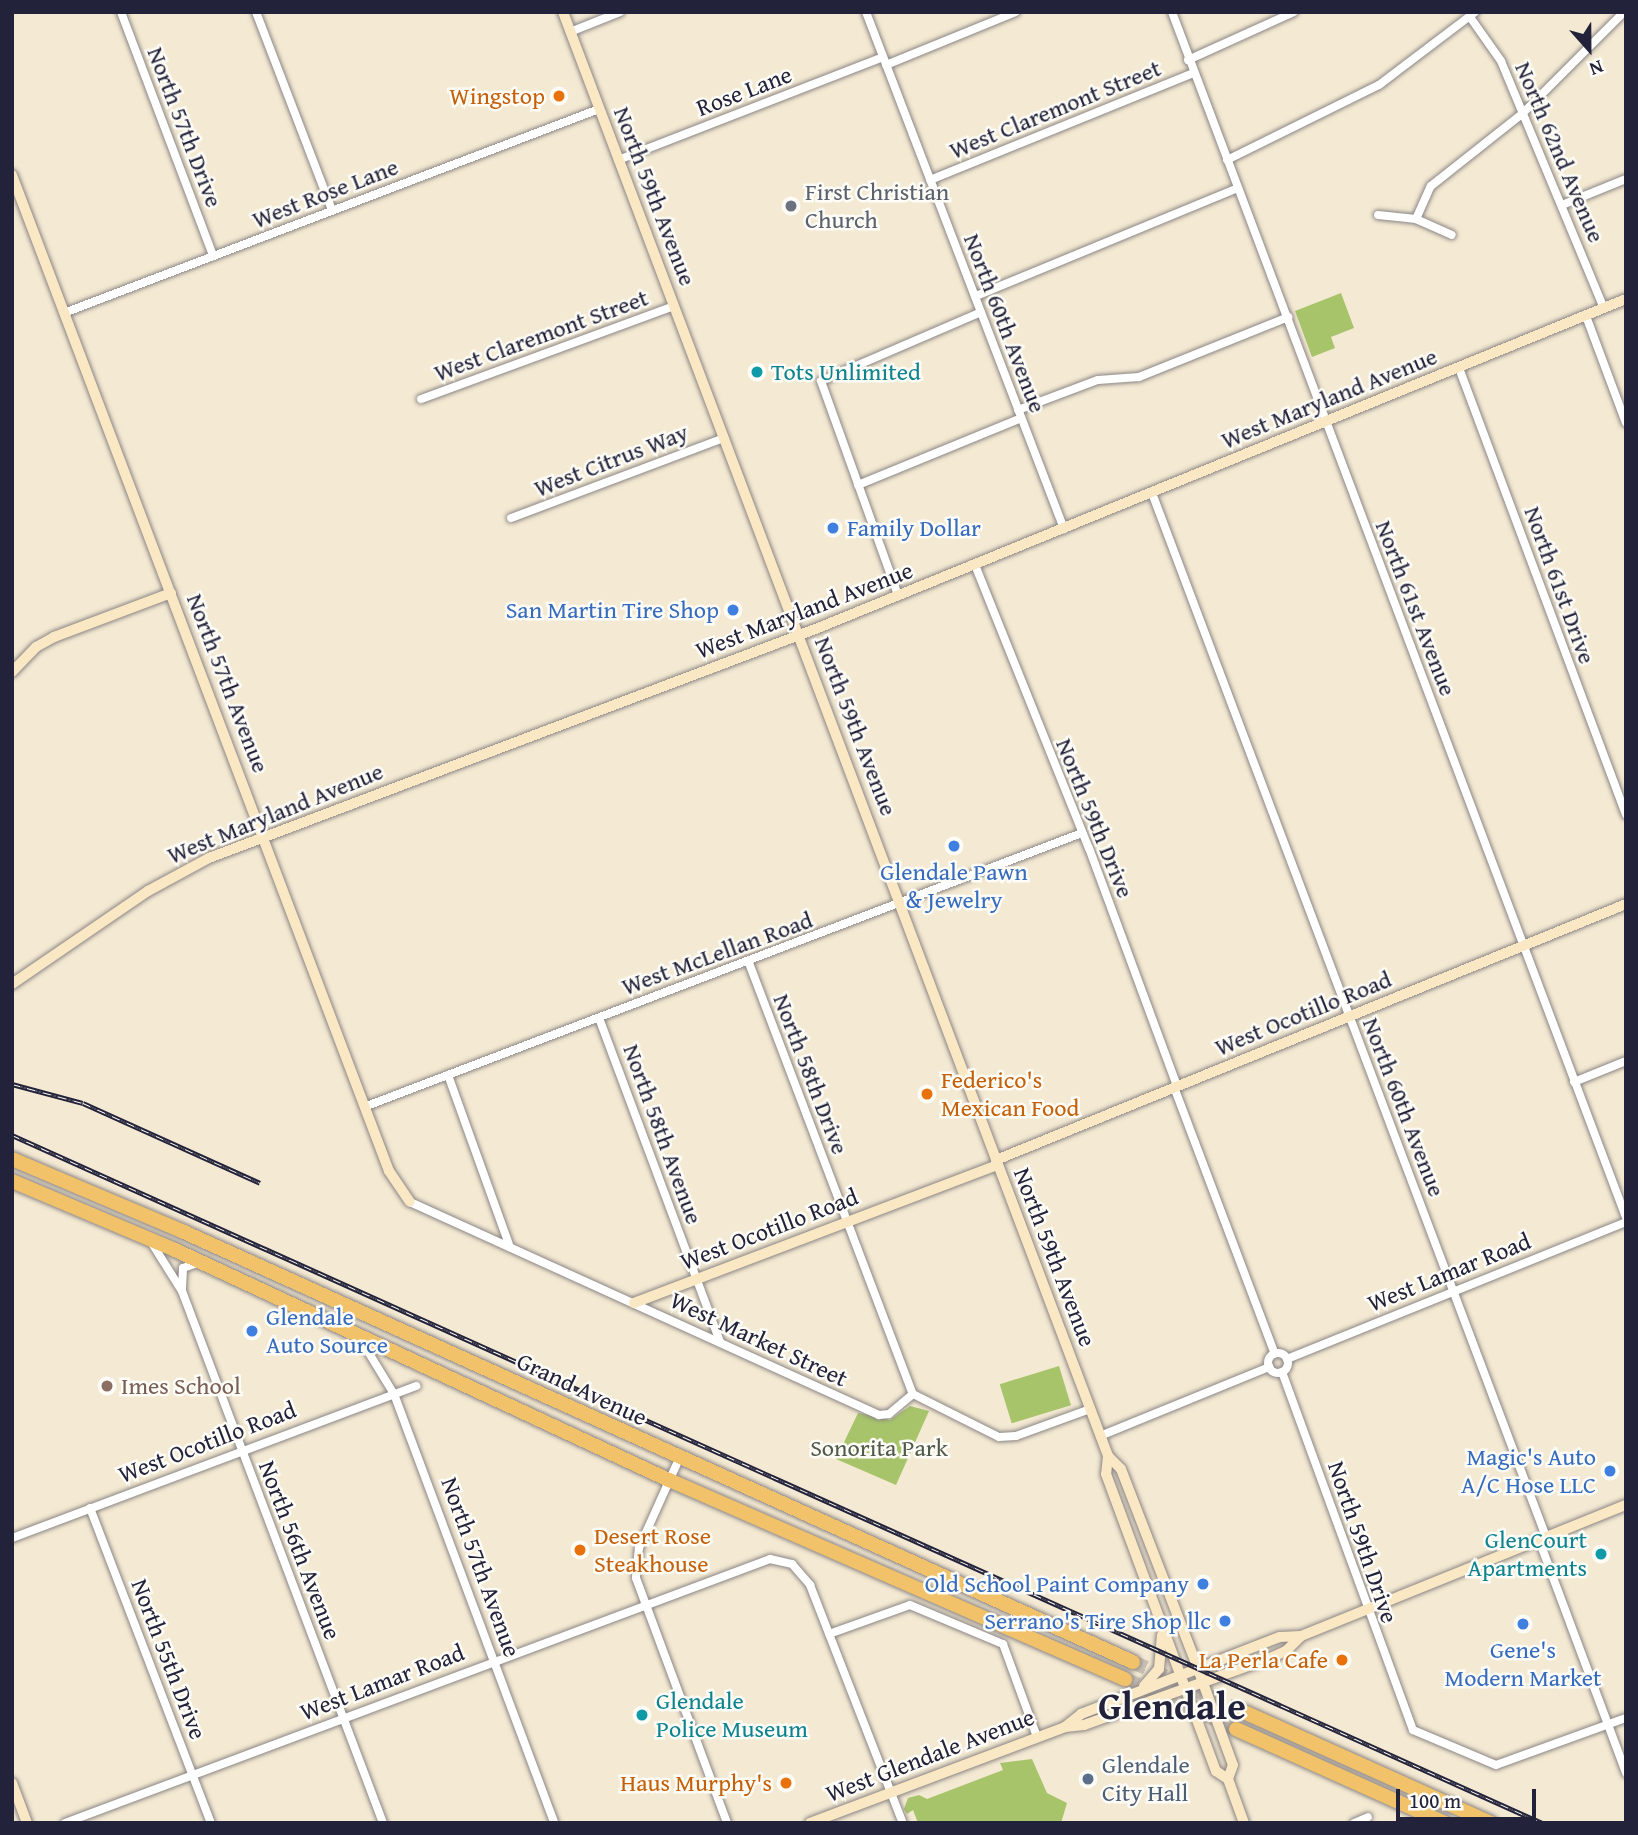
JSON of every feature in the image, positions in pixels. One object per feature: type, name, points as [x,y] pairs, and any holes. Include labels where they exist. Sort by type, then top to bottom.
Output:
[{"type":"highway","name":"Grand Avenue","points":[[12,1159],[197,1237],[679,1459],[1133,1662]]},
{"type":"highway","name":"Grand Avenue","points":[[12,1181],[148,1238],[669,1480],[1125,1679]]},
{"type":"highway","points":[[1244,1712],[1491,1823]]},
{"type":"highway","points":[[1236,1729],[1445,1823]]},
{"type":"street","name":"North 57th Drive","points":[[121,12],[213,256]]},
{"type":"street","points":[[256,12],[332,211]]},
{"type":"street","name":"North 59th Avenue","points":[[563,12],[1100,1436],[1108,1456],[1122,1469],[1198,1669],[1233,1765],[1228,1779]]},
{"type":"street","points":[[570,32],[620,12]]},
{"type":"street","name":"North 60th Avenue","points":[[866,12],[1064,529]]},
{"type":"street","points":[[885,61],[1016,12]]},
{"type":"street","name":"North 61st Avenue","points":[[1172,12],[1626,1219]]},
{"type":"street","name":"West Claremont Street","points":[[1188,60],[1294,12]]},
{"type":"street","points":[[1416,219],[1431,186],[1523,113],[1625,12]]},
{"type":"street","points":[[1227,160],[1379,85],[1472,15]]},
{"type":"street","name":"North 62nd Avenue","points":[[1472,15],[1495,49],[1604,308]]},
{"type":"street","name":"Rose Lane","points":[[618,160],[885,61]]},
{"type":"street","name":"West Claremont Street","points":[[930,180],[1194,73]]},
{"type":"street","name":"West Rose Lane","points":[[64,313],[599,109]]},
{"type":"street","name":"North 57th Avenue","points":[[12,175],[264,835],[364,1107],[394,1182],[410,1202]]},
{"type":"street","points":[[1562,205],[1626,179]]},
{"type":"street","points":[[976,296],[1238,188]]},
{"type":"street","points":[[1378,215],[1416,219],[1452,235]]},
{"type":"street","name":"West Maryland Avenue","points":[[12,984],[175,874],[264,835],[800,635],[1626,299]]},
{"type":"street","name":"West Claremont Street","points":[[421,399],[674,306]]},
{"type":"street","points":[[898,595],[821,381],[981,312]]},
{"type":"street","points":[[1586,316],[1626,423]]},
{"type":"street","points":[[858,485],[1098,380],[1139,377],[1287,317]]},
{"type":"street","name":"North 61st Drive","points":[[1459,368],[1626,816]]},
{"type":"street","name":"West Citrus Way","points":[[511,518],[724,438]]},
{"type":"street","name":"North 60th Avenue","points":[[1152,493],[1453,1292],[1626,1773]]},
{"type":"street","name":"North 59th Drive","points":[[975,565],[1082,833],[1275,1354]]},
{"type":"street","points":[[12,671],[36,647],[54,637],[171,593]]},
{"type":"street","name":"West McLellan Road","points":[[364,1107],[901,905],[1082,833]]},
{"type":"street","name":"West Ocotillo Road","points":[[634,1303],[997,1162],[1626,904]]},
{"type":"street","name":"North 58th Drive","points":[[749,963],[913,1394]]},
{"type":"street","name":"North 58th Avenue","points":[[599,1018],[720,1342]]},
{"type":"street","points":[[1574,1082],[1626,1061]]},
{"type":"street","points":[[447,1075],[510,1247]]},
{"type":"street","name":"West Market Street","points":[[410,1202],[879,1415],[889,1414],[913,1394]]},
{"type":"street","name":"West Lamar Road","points":[[1287,1359],[1626,1219]]},
{"type":"street","name":"North 56th Avenue","points":[[148,1238],[165,1259],[182,1292],[383,1823]]},
{"type":"street","points":[[182,1292],[183,1268],[191,1263],[206,1265]]},
{"type":"street","name":"North 57th Avenue","points":[[355,1333],[394,1394],[554,1823]]},
{"type":"street","points":[[1100,1436],[1269,1367],[1275,1354],[1287,1359],[1282,1372],[1269,1367]]},
{"type":"street","name":"North 59th Drive","points":[[1282,1372],[1409,1724],[1420,1734],[1496,1765],[1608,1725]]},
{"type":"street","name":"West Ocotillo Road","points":[[12,1538],[416,1386]]},
{"type":"street","points":[[913,1394],[999,1437],[1016,1436],[1090,1409]]},
{"type":"street","name":"North 59th Avenue","points":[[1108,1456],[1106,1474],[1185,1688],[1216,1771],[1228,1779],[1244,1823]]},
{"type":"street","points":[[679,1459],[635,1560],[644,1604],[727,1823]]},
{"type":"street","name":"West Glendale Avenue","points":[[1065,1727],[1081,1714],[1280,1637],[1301,1636],[1626,1505]]},
{"type":"street","name":"North 55th Drive","points":[[90,1508],[211,1823]]},
{"type":"street","name":"West Lamar Road","points":[[65,1823],[760,1561],[792,1564],[810,1585],[829,1634]]},
{"type":"street","points":[[903,1823],[829,1634],[910,1605],[1003,1644],[1037,1737]]},
{"type":"street","points":[[1137,1692],[1153,1678],[1161,1662],[1162,1637],[1155,1605]]},
{"type":"street","name":"West Glendale Avenue","points":[[813,1822],[1037,1737],[1065,1727],[1084,1725],[1286,1651],[1301,1636]]},
{"type":"street","points":[[1608,1725],[1626,1718]]},
{"type":"street","points":[[12,1783],[27,1823]]},
{"type":"street","points":[[1354,1823],[1368,1817]]},
{"type":"green space","points":[[1341,293],[1354,328],[1331,337],[1335,348],[1312,357],[1295,311]]},
{"type":"green space","name":"Sonorita Park","points":[[1059,1366],[1071,1405],[1012,1423],[1000,1384]]},
{"type":"green space","name":"Sonorita Park","points":[[910,1406],[929,1411],[896,1485],[836,1459],[858,1413],[890,1420]]},
{"type":"green space","points":[[1032,1759],[1047,1793],[1067,1803],[1061,1823],[918,1823],[913,1810],[907,1814],[904,1809],[908,1798],[919,1795],[927,1799],[1003,1770],[1000,1763]]},
{"type":"tunnel","points":[[1133,1662],[1244,1712]]},
{"type":"tunnel","points":[[1125,1679],[1236,1729]]},
{"type":"railway","points":[[12,1084],[83,1103],[260,1183]]},
{"type":"railway","points":[[12,1135],[1542,1823]]},
{"type":"place","name":"Wingstop","points":[[559,96]]},
{"type":"place","name":"First Christian Church","points":[[791,206]]},
{"type":"place","name":"Tots Unlimited","points":[[757,372]]},
{"type":"place","name":"Family Dollar","points":[[833,528]]},
{"type":"place","name":"San Martin Tire Shop","points":[[733,610]]},
{"type":"place","name":"Glendale Pawn & Jewelry","points":[[954,846]]},
{"type":"place","name":"Federico's Mexican Food","points":[[927,1094]]},
{"type":"place","name":"Glendale Auto Source","points":[[252,1331]]},
{"type":"place","name":"Imes School","points":[[107,1386]]},
{"type":"place","name":"Magic's Auto A/C Hose LLC","points":[[1610,1471]]},
{"type":"place","name":"Desert Rose Steakhouse","points":[[580,1550]]},
{"type":"place","name":"GlenCourt Apartments","points":[[1601,1554]]},
{"type":"place","name":"Old School Paint Company","points":[[1203,1584]]},
{"type":"place","name":"Serrano's Tire Shop llc","points":[[1225,1621]]},
{"type":"place","name":"Gene's Modern Market","points":[[1523,1624]]},
{"type":"place","name":"La Perla Cafe","points":[[1342,1660]]},
{"type":"place","name":"Glendale Police Museum","points":[[642,1715]]},
{"type":"place","name":"Glendale City Hall","points":[[1088,1779]]},
{"type":"place","name":"Haus Murphy's","points":[[786,1783]]},
{"type":"district","name":"Glendale","points":[[1172,1706]]}]
